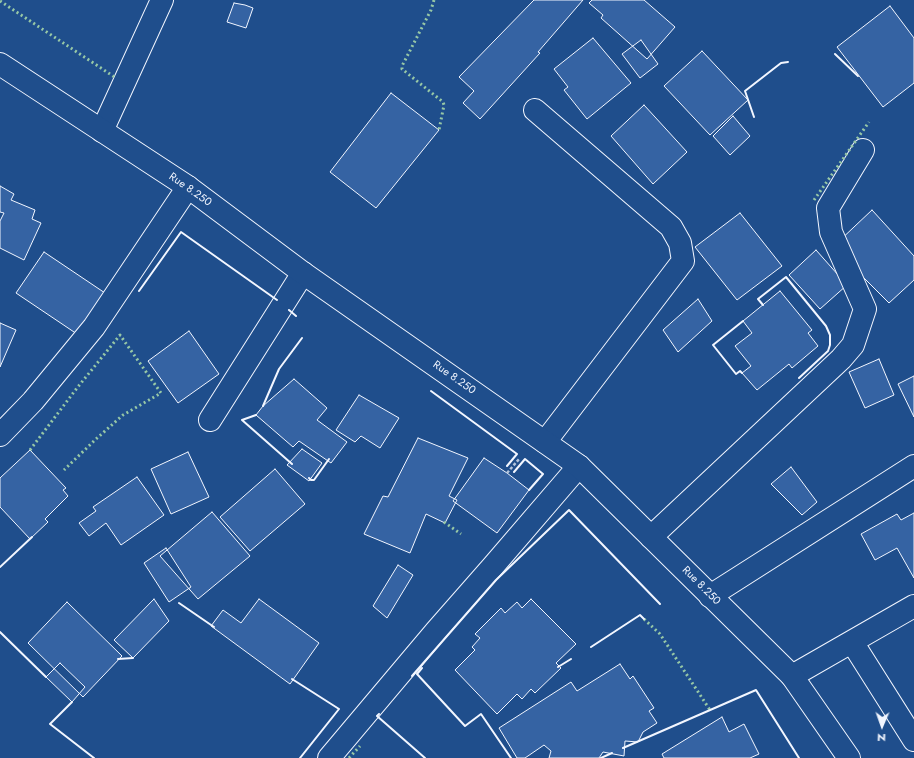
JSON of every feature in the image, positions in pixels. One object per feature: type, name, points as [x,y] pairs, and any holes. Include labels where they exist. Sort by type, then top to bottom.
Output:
[{"type":"main road","points":[[102,131],[162,0]]},
{"type":"main road","name":"Rue 8.250","points":[[0,64],[188,187],[303,273],[579,466],[792,676],[849,758]]},
{"type":"main road","points":[[535,110],[670,227],[680,243],[683,261],[545,442]]},
{"type":"main road","points":[[651,537],[841,359],[853,345],[865,310],[831,232],[828,208],[863,150]]},
{"type":"main road","points":[[0,435],[33,402],[94,327],[188,187]]},
{"type":"main road","points":[[210,420],[303,273]]},
{"type":"main road","points":[[328,758],[579,466]]},
{"type":"main road","points":[[710,596],[914,466]]},
{"type":"main road","points":[[792,676],[914,606]]},
{"type":"main road","points":[[852,642],[914,740]]},
{"type":"path","points":[[507,473],[521,456]]},
{"type":"building","points":[[534,0],[583,0],[538,52],[540,53],[480,119],[463,103],[474,91],[459,77]]},
{"type":"building","points":[[592,0],[644,0],[675,27],[647,59],[601,18],[603,15],[589,3]]},
{"type":"building","points":[[234,3],[253,8],[246,28],[227,22]]},
{"type":"building","points":[[890,6],[914,38],[914,83],[883,107],[837,47]]},
{"type":"building","points":[[593,38],[631,83],[587,119],[564,90],[568,87],[554,69]]},
{"type":"building","points":[[641,40],[658,64],[640,78],[622,54]]},
{"type":"building","points":[[702,51],[748,100],[710,135],[664,86]]},
{"type":"building","points":[[391,93],[439,130],[376,208],[330,172]]},
{"type":"building","points":[[644,105],[687,152],[653,184],[611,136]]},
{"type":"building","points":[[733,116],[750,136],[730,155],[713,136]]},
{"type":"building","points":[[0,186],[14,194],[11,200],[35,210],[32,219],[41,223],[24,260],[0,248],[0,221],[4,213],[0,212]]},
{"type":"building","points":[[872,210],[914,256],[914,280],[889,303],[845,259],[836,244]]},
{"type":"building","points":[[740,213],[782,266],[737,300],[695,247]]},
{"type":"building","points":[[816,250],[847,285],[820,309],[789,275]]},
{"type":"building","points":[[44,252],[105,293],[77,334],[16,293]]},
{"type":"building","points":[[780,291],[812,330],[808,333],[818,346],[792,368],[789,364],[757,390],[742,373],[751,366],[735,346],[752,333],[743,321]]},
{"type":"building","points":[[698,299],[712,321],[678,352],[663,330]]},
{"type":"building","points":[[0,323],[16,330],[0,367]]},
{"type":"building","points":[[189,331],[219,374],[178,403],[148,361]]},
{"type":"building","points":[[879,359],[894,395],[865,408],[849,372]]},
{"type":"building","points":[[914,376],[914,417],[898,384]]},
{"type":"building","points":[[294,379],[327,408],[317,420],[347,442],[331,463],[299,441],[293,447],[256,415],[263,406]]},
{"type":"building","points":[[359,395],[399,418],[380,448],[361,436],[355,442],[336,430]]},
{"type":"building","points":[[418,438],[468,458],[449,496],[457,500],[445,523],[426,514],[410,553],[364,534],[383,496],[388,497]]},
{"type":"building","points":[[302,449],[322,463],[309,481],[287,465]]},
{"type":"building","points":[[30,450],[66,488],[63,490],[68,496],[45,519],[48,522],[30,539],[0,507],[0,478]]},
{"type":"building","points":[[188,452],[209,497],[171,514],[151,469]]},
{"type":"building","points":[[484,458],[529,490],[497,533],[453,501]]},
{"type":"building","points":[[791,467],[817,502],[802,515],[771,484]]},
{"type":"building","points":[[275,469],[305,504],[250,551],[220,517]]},
{"type":"building","points":[[137,477],[164,515],[121,545],[106,523],[89,536],[79,523],[96,511],[93,507]]},
{"type":"building","points":[[212,512],[250,556],[198,599],[160,556]]},
{"type":"building","points":[[914,513],[914,578],[897,548],[875,560],[861,534],[897,514],[901,520]]},
{"type":"building","points":[[166,548],[191,587],[169,602],[144,563]]},
{"type":"building","points":[[398,565],[413,575],[387,618],[373,606]]},
{"type":"building","points":[[154,599],[169,621],[133,658],[114,640]]},
{"type":"building","points":[[259,599],[319,643],[290,684],[211,626],[223,610],[241,623]]},
{"type":"building","points":[[531,599],[576,644],[556,663],[561,668],[535,693],[531,689],[522,699],[517,694],[497,714],[455,670],[475,650],[472,647],[480,638],[475,634],[501,608],[505,613],[517,602],[522,608]]},
{"type":"building","points":[[67,602],[122,656],[83,697],[28,643]]},
{"type":"building","points":[[60,663],[85,687],[72,702],[46,677]]},
{"type":"building","points":[[620,664],[630,679],[633,676],[654,708],[649,711],[657,723],[643,732],[638,742],[625,741],[624,756],[603,752],[599,758],[549,758],[551,751],[544,745],[525,758],[517,758],[499,728],[571,682],[577,691]]},
{"type":"building","points":[[722,717],[729,732],[744,724],[759,754],[750,758],[664,758],[662,754]]},
{"type":"hedge","points":[[434,0],[431,10],[402,66],[402,69],[443,102],[444,105],[439,130]]},
{"type":"hedge","points":[[0,1],[116,78]]},
{"type":"hedge","points":[[814,200],[869,122]]},
{"type":"hedge","points":[[30,450],[120,335],[161,393],[123,415],[64,470]]},
{"type":"hedge","points":[[444,522],[461,534]]},
{"type":"hedge","points":[[644,619],[660,634],[710,710]]},
{"type":"hedge","points":[[349,758],[360,746]]},
{"type":"wall","points":[[835,54],[858,76]]},
{"type":"wall","points":[[754,117],[745,91],[781,63],[788,62]]},
{"type":"wall","points":[[139,291],[181,232],[277,300]]},
{"type":"wall","points":[[763,305],[758,299],[786,277],[826,326],[830,335],[830,345],[828,351],[799,378]]},
{"type":"wall","points":[[289,310],[296,316]]},
{"type":"wall","points":[[742,373],[740,371],[736,374],[713,345],[743,321]]},
{"type":"wall","points":[[263,406],[279,369],[302,338]]},
{"type":"wall","points":[[431,391],[517,454],[507,466]]},
{"type":"wall","points":[[256,415],[242,420],[292,464]]},
{"type":"wall","points":[[309,478],[314,480],[329,459]]},
{"type":"wall","points":[[514,472],[525,459],[543,474],[529,490]]},
{"type":"wall","points":[[412,676],[496,580],[569,510],[660,604]]},
{"type":"wall","points":[[0,567],[32,537]]},
{"type":"wall","points":[[179,603],[214,627]]},
{"type":"wall","points":[[591,647],[640,615],[644,619]]},
{"type":"wall","points":[[0,632],[46,677]]},
{"type":"wall","points":[[118,659],[133,658]]},
{"type":"wall","points":[[558,667],[571,659]]},
{"type":"wall","points":[[422,668],[417,674],[465,726],[481,714],[511,758]]},
{"type":"wall","points":[[292,679],[339,709],[300,758]]},
{"type":"wall","points":[[623,748],[756,690],[799,758]]},
{"type":"wall","points":[[72,702],[50,724],[94,758]]},
{"type":"wall","points":[[379,714],[377,716],[425,758]]},
{"type":"wall","points":[[601,758],[612,753]]}]
